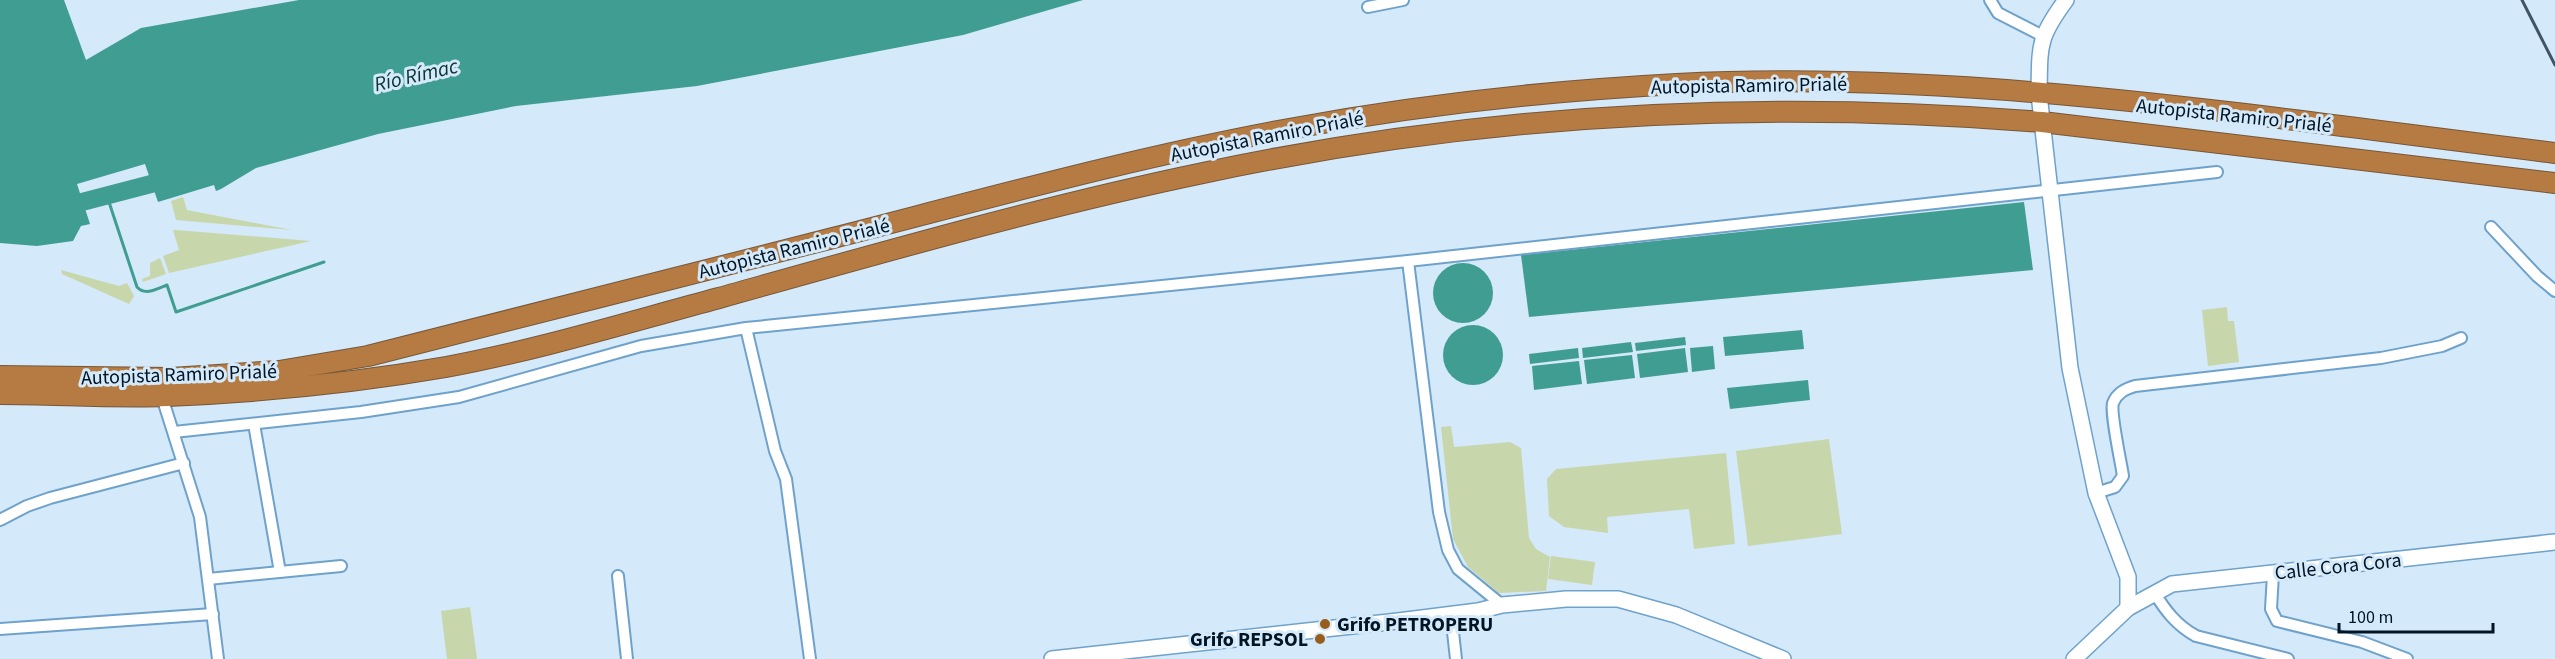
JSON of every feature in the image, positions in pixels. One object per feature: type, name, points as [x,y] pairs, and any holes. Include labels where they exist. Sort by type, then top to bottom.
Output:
[{"type":"highway","name":"Autopista Ramiro Prialé","points":[[0,376],[152,378],[279,371],[368,356],[1092,171],[1287,129],[1425,107],[1544,93],[1683,84],[1878,82],[2039,94],[2219,112],[2555,153]]},
{"type":"highway","name":"Autopista Ramiro Prialé","points":[[0,394],[162,396],[270,389],[448,367],[531,348],[924,241],[1205,172],[1339,147],[1533,122],[1696,112],[1848,111],[2042,122],[2555,183]]},
{"type":"street","points":[[1368,7],[1403,0]]},
{"type":"street","points":[[1990,0],[1998,13],[2043,36]]},
{"type":"street","points":[[2066,0],[2048,24],[2043,36],[2040,50],[2039,94],[2070,368],[2096,493],[2128,577],[2128,608]]},
{"type":"street","points":[[174,432],[361,412],[459,397],[641,346],[746,328],[1408,261],[2217,172]]},
{"type":"street","points":[[2491,227],[2537,276],[2555,291]]},
{"type":"street","points":[[1408,261],[1439,512],[1448,550],[1458,569],[1502,605]]},
{"type":"street","points":[[746,328],[775,452],[786,479],[810,659]]},
{"type":"street","points":[[2096,493],[2115,487],[2123,476],[2112,408],[2116,398],[2124,390],[2135,386],[2381,358],[2442,346],[2461,338]]},
{"type":"street","points":[[152,378],[162,396],[200,517],[218,659]]},
{"type":"street","points":[[254,424],[280,572]]},
{"type":"street","points":[[0,520],[27,506],[50,498],[184,463]]},
{"type":"street","name":"Calle Cora Cora","points":[[2074,659],[2128,608],[2172,584],[2555,542]]},
{"type":"street","points":[[208,579],[341,566]]},
{"type":"street","points":[[2273,574],[2271,609],[2277,621],[2362,642],[2407,659]]},
{"type":"street","points":[[618,576],[627,659]]},
{"type":"street","points":[[2128,577],[2152,593],[2168,614],[2184,629],[2196,636],[2288,659]]},
{"type":"street","points":[[1052,659],[1478,611],[1502,605],[1566,599],[1618,599],[1676,615],[1783,659]]},
{"type":"street","points":[[0,629],[213,614]]},
{"type":"street","points":[[1451,614],[1456,659]]},
{"type":"shaded area","points":[[183,197],[187,210],[292,230],[176,220],[171,201]]},
{"type":"shaded area","points":[[173,230],[311,241],[169,273],[163,256],[179,250]]},
{"type":"shaded area","points":[[160,258],[166,274],[143,282],[142,279],[150,276],[150,263]]},
{"type":"shaded area","points":[[61,270],[119,286],[127,283],[134,296],[129,304],[62,274]]},
{"type":"shaded area","points":[[2227,307],[2228,321],[2234,321],[2239,362],[2208,366],[2202,310]]},
{"type":"shaded area","points":[[1451,426],[1454,447],[1510,442],[1521,448],[1529,538],[1536,549],[1550,557],[1546,591],[1499,593],[1468,567],[1453,539],[1441,427]]},
{"type":"shaded area","points":[[1829,439],[1842,534],[1748,546],[1736,451]]},
{"type":"shaded area","points":[[1726,453],[1735,544],[1694,549],[1689,509],[1607,517],[1608,533],[1564,527],[1549,516],[1547,479],[1556,469]]},
{"type":"shaded area","points":[[1551,556],[1595,562],[1592,585],[1548,579]]},
{"type":"shaded area","points":[[470,607],[477,659],[447,659],[441,611]]},
{"type":"water","points":[[0,0],[64,0],[86,60],[141,28],[299,0],[1083,0],[963,35],[697,86],[516,106],[378,134],[256,168],[216,191],[214,185],[158,202],[145,164],[77,184],[90,224],[81,226],[73,241],[37,246],[0,243]]},
{"type":"water","points":[[2024,202],[2033,270],[1529,317],[1521,255]]},
{"type":"water","points":[[1463,263],[1480,268],[1488,276],[1493,293],[1488,310],[1480,318],[1463,323],[1446,318],[1438,310],[1433,293],[1438,276],[1446,268]]},
{"type":"water","points":[[1473,325],[1490,330],[1498,338],[1503,355],[1498,372],[1490,380],[1473,385],[1456,380],[1448,372],[1443,355],[1448,338],[1456,330]]},
{"type":"water","points":[[1802,330],[1804,349],[1725,356],[1723,337]]},
{"type":"water","points":[[1685,337],[1686,345],[1636,351],[1635,343]]},
{"type":"water","points":[[1631,342],[1633,352],[1583,358],[1582,348]]},
{"type":"water","points":[[1713,346],[1715,369],[1692,372],[1690,348]]},
{"type":"water","points":[[1578,348],[1579,358],[1530,364],[1529,354]]},
{"type":"water","points":[[1685,348],[1688,372],[1640,378],[1637,354]]},
{"type":"water","points":[[1632,355],[1635,378],[1587,384],[1584,360]]},
{"type":"water","points":[[1579,361],[1582,384],[1534,390],[1532,366]]},
{"type":"water","points":[[1808,380],[1810,400],[1730,409],[1727,388]]},
{"type":"waterway","name":"Río Rímac","points":[[59,208],[174,178]]},
{"type":"waterway","points":[[107,196],[137,287],[147,291],[167,285],[176,312],[324,262]]},
{"type":"railway","points":[[2522,0],[2555,65]]},
{"type":"place","name":"Grifo PETROPERU","points":[[1325,624]]},
{"type":"place","name":"Grifo REPSOL","points":[[1320,639]]}]
